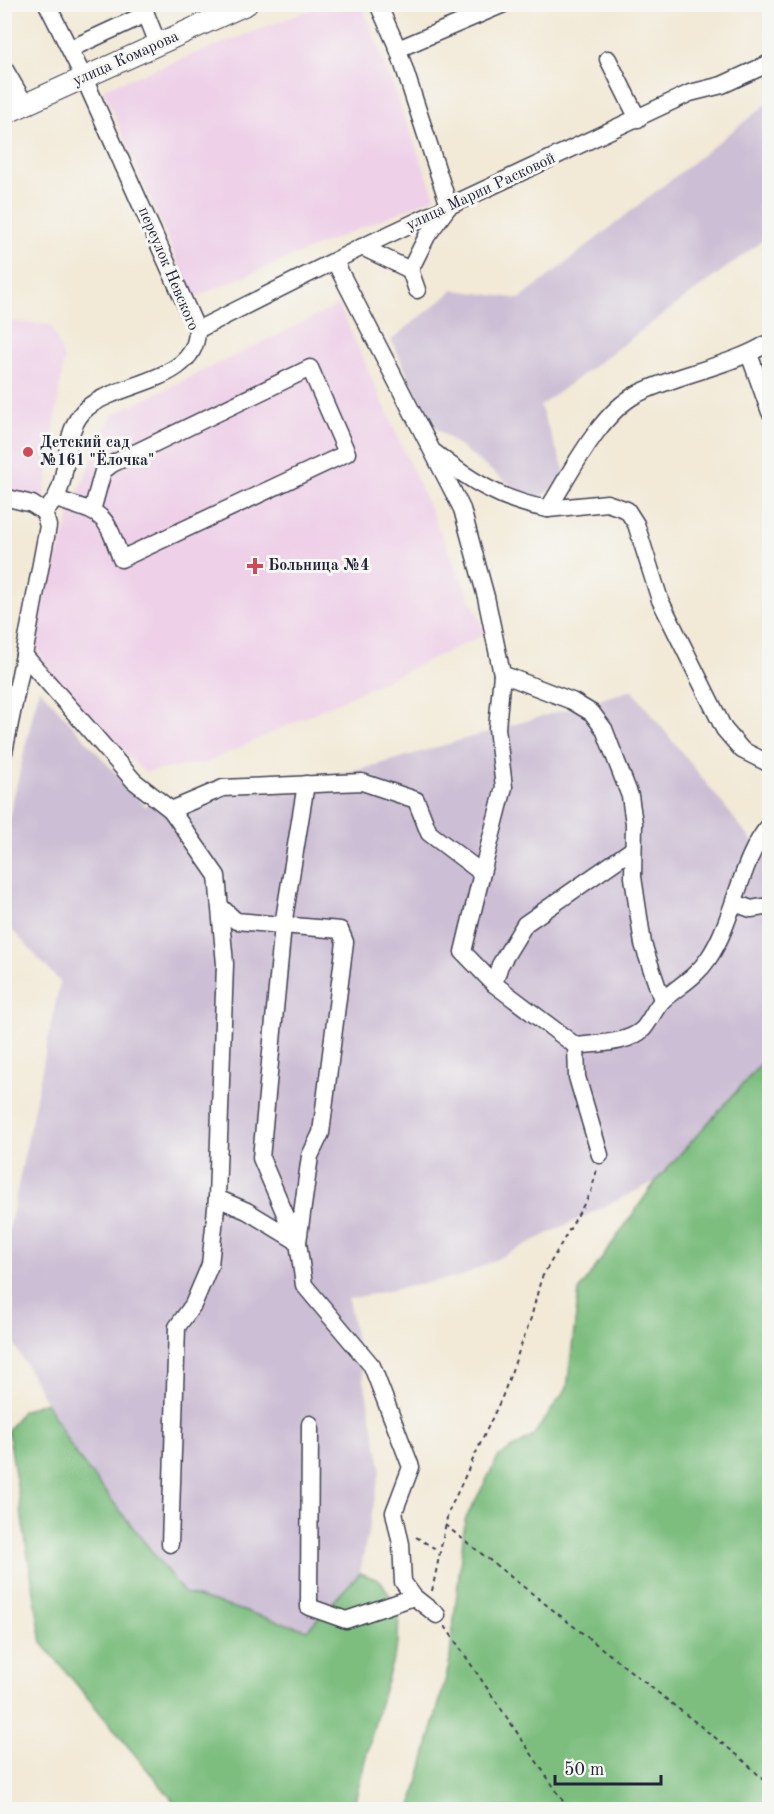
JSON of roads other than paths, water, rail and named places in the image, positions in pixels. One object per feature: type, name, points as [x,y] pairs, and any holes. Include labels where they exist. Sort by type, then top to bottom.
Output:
[{"type":"main road","name":"улица Комарова","points":[[4,114],[247,4]]},
{"type":"street","name":"переулок Невского","points":[[44,512],[56,499],[74,430],[86,409],[98,400],[176,369],[189,358],[197,345],[197,330],[84,78],[47,4]]},
{"type":"street","points":[[378,4],[398,49],[449,206],[422,243],[410,270],[417,290]]},
{"type":"street","points":[[398,49],[504,4]]},
{"type":"street","points":[[70,49],[144,9],[158,44]]},
{"type":"street","points":[[608,59],[638,119]]},
{"type":"street","name":"улица Марии Расковой","points":[[197,330],[362,247],[690,93],[722,85],[770,63]]},
{"type":"street","points":[[4,68],[25,104]]},
{"type":"street","points":[[362,247],[410,270]]},
{"type":"street","points":[[335,262],[462,509],[473,542],[502,674],[497,728],[504,787],[463,952],[494,984],[576,1046],[622,1039],[642,1030],[662,1000],[696,975],[710,957],[735,903],[751,860],[770,825]]},
{"type":"street","points":[[548,509],[612,413],[637,394],[749,354],[770,342]]},
{"type":"street","points":[[749,354],[770,412]]},
{"type":"street","points":[[56,499],[104,517],[110,526],[121,559],[347,453],[310,368],[112,464],[103,471],[92,512]]},
{"type":"street","points":[[430,448],[487,490],[518,503],[548,509],[608,503],[627,510],[636,524],[660,600],[724,729],[742,750],[770,764]]},
{"type":"street","points":[[4,497],[32,504],[44,512],[48,525],[4,752]]},
{"type":"street","points":[[24,655],[134,781],[171,810],[217,876],[225,964],[218,1198],[210,1264],[193,1305],[177,1327],[170,1544]]},
{"type":"street","points":[[502,674],[572,701],[592,712],[604,729],[630,796],[634,823],[633,877],[642,944],[662,1000]]},
{"type":"street","points":[[171,810],[223,788],[362,782],[416,800],[429,833],[482,873]]},
{"type":"street","points":[[306,784],[283,925],[261,1158],[298,1242],[304,1285],[372,1366],[411,1467],[394,1512],[403,1582],[414,1597],[437,1615]]},
{"type":"street","points":[[494,984],[500,965],[525,924],[633,849]]},
{"type":"street","points":[[735,903],[751,909],[763,909],[770,906]]},
{"type":"street","points":[[221,907],[236,921],[340,930],[345,942],[321,1133],[310,1156],[298,1242]]},
{"type":"street","points":[[576,1046],[577,1077],[600,1155]]},
{"type":"street","points":[[218,1198],[247,1211],[298,1242]]},
{"type":"street","points":[[309,1424],[309,1607],[346,1620],[414,1597]]},
{"type":"place","name":"Детский сад №161 \"Ёлочка\"","points":[[28,452]]},
{"type":"place","name":"Больница №4","points":[[255,566]]}]
